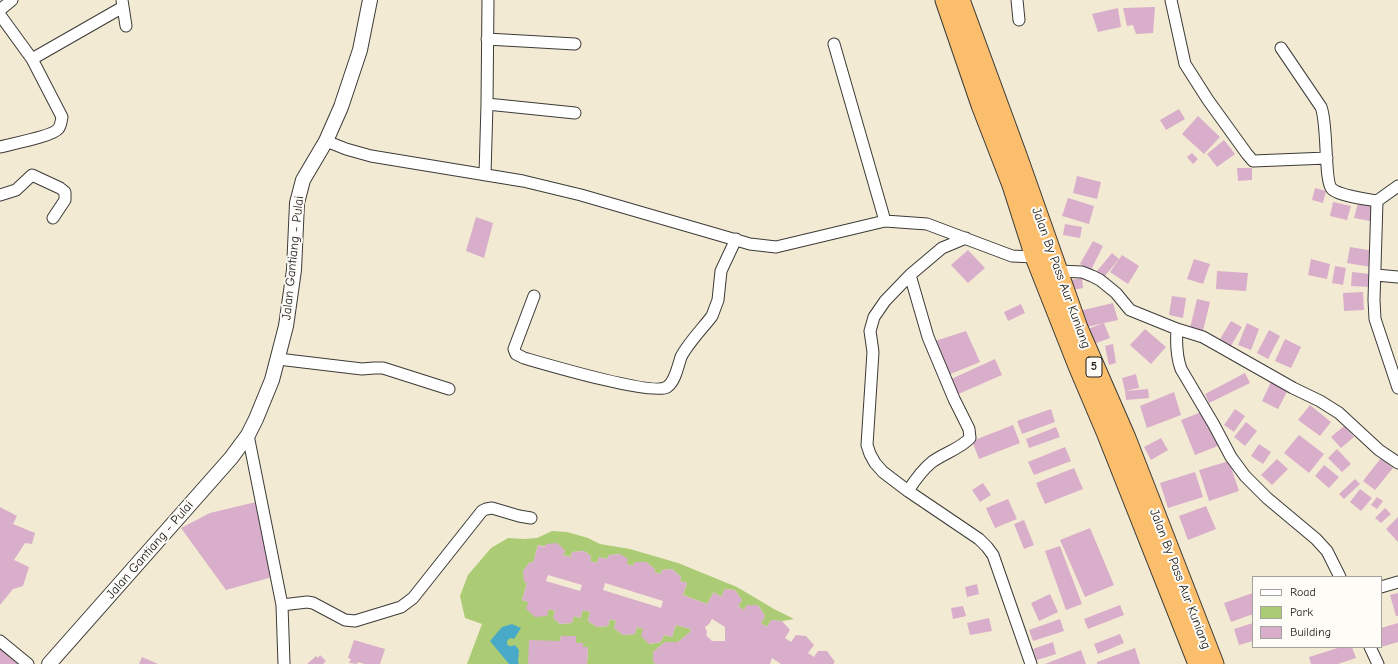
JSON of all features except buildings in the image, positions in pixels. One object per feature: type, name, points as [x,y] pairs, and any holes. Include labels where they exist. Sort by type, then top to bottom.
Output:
[{"type":"highway","name":"Jalan By Pass Aur Kuniang","points":[[945,0],[978,70]]},
{"type":"highway","name":"Jalan By Pass Aur Kuniang","points":[[960,0],[978,70],[989,103],[1012,186],[1035,257],[1078,366],[1113,429],[1214,664]]},
{"type":"highway","name":"Jalan By Pass Aur Kuniang","points":[[989,103],[1058,270],[1113,429],[1198,664]]},
{"type":"street","points":[[0,10],[12,0]]},
{"type":"street","name":"Jalan Gantiang - Pulai","points":[[49,664],[231,458],[248,435],[272,380],[286,326],[294,270],[297,203],[303,180],[326,141],[341,107],[360,50],[370,0]]},
{"type":"street","points":[[485,175],[488,0]]},
{"type":"street","points":[[1017,0],[1019,20]]},
{"type":"street","points":[[1171,0],[1185,64],[1208,100],[1253,161],[1327,158]]},
{"type":"street","points":[[32,59],[123,4],[126,26]]},
{"type":"street","points":[[0,15],[32,59],[62,117],[61,125],[58,130],[50,134],[0,146]]},
{"type":"street","points":[[487,39],[576,44]]},
{"type":"street","points":[[834,44],[885,221]]},
{"type":"street","points":[[1281,48],[1321,107],[1324,114],[1327,179],[1331,188],[1337,192],[1357,198],[1377,201],[1398,186]]},
{"type":"street","points":[[487,104],[575,113]]},
{"type":"street","points":[[326,141],[346,149],[371,156],[523,181],[581,195],[750,244],[776,247],[885,221],[927,224],[1012,256],[1035,257]]},
{"type":"street","points":[[0,195],[16,190],[29,176],[35,175],[65,192],[65,200],[53,218]]},
{"type":"street","points":[[1377,201],[1375,250],[1376,275],[1374,300],[1375,318],[1398,388]]},
{"type":"street","points":[[966,238],[942,248],[910,274],[885,300],[874,318],[870,331],[873,352],[867,445],[875,463],[883,472],[908,491],[979,539],[993,555],[1031,664]]},
{"type":"street","points":[[534,296],[514,349],[516,354],[524,358],[586,375],[642,387],[662,389],[668,387],[672,382],[682,356],[714,312],[718,300],[721,271],[736,240]]},
{"type":"street","points":[[1058,270],[1082,272],[1092,276],[1100,280],[1116,293],[1130,310],[1177,329],[1203,337],[1293,388],[1320,401],[1339,413],[1379,450],[1398,463]]},
{"type":"street","points":[[908,491],[923,470],[934,461],[965,443],[970,438],[969,429],[954,399],[928,337],[910,274]]},
{"type":"street","points":[[1376,275],[1398,277]]},
{"type":"street","points":[[1177,329],[1177,359],[1181,369],[1231,457],[1245,476],[1267,498],[1316,539],[1327,551],[1340,576]]},
{"type":"street","points":[[278,359],[362,369],[383,368],[449,389]]},
{"type":"street","points":[[248,435],[282,606],[284,664]]},
{"type":"street","points":[[282,606],[308,602],[313,603],[344,620],[350,621],[355,621],[401,606],[412,598],[482,511],[492,508],[531,518]]},
{"type":"street","points":[[1382,587],[1398,582]]},
{"type":"street","points":[[0,641],[28,664]]},
{"type":"street","points":[[1370,648],[1378,664]]},
{"type":"green space","points":[[552,531],[567,532],[588,538],[600,544],[630,549],[678,563],[737,587],[794,619],[782,621],[771,620],[767,627],[761,623],[765,616],[758,605],[747,605],[744,610],[738,606],[742,600],[735,590],[725,589],[721,597],[714,592],[707,604],[683,595],[687,583],[680,581],[681,577],[672,569],[662,570],[661,574],[654,572],[655,569],[646,562],[635,562],[633,566],[627,564],[620,554],[609,555],[607,559],[599,557],[597,563],[590,561],[591,556],[584,551],[572,552],[571,557],[563,555],[565,550],[538,545],[533,563],[530,562],[523,571],[527,583],[522,600],[555,611],[553,618],[560,624],[572,623],[574,616],[580,618],[583,610],[590,612],[588,621],[597,627],[608,626],[610,619],[616,621],[614,628],[623,635],[635,634],[637,627],[643,629],[650,644],[661,642],[664,635],[672,637],[676,625],[691,629],[690,632],[678,642],[665,642],[653,652],[653,662],[656,664],[587,664],[588,647],[583,647],[583,643],[576,643],[576,636],[561,636],[560,641],[528,664],[467,664],[482,624],[465,618],[460,596],[468,575],[491,548],[508,538],[537,538]]},
{"type":"water","points":[[512,624],[521,628],[514,639],[510,638],[507,641],[507,644],[509,646],[515,645],[519,650],[519,664],[509,664],[490,641],[502,627]]}]
